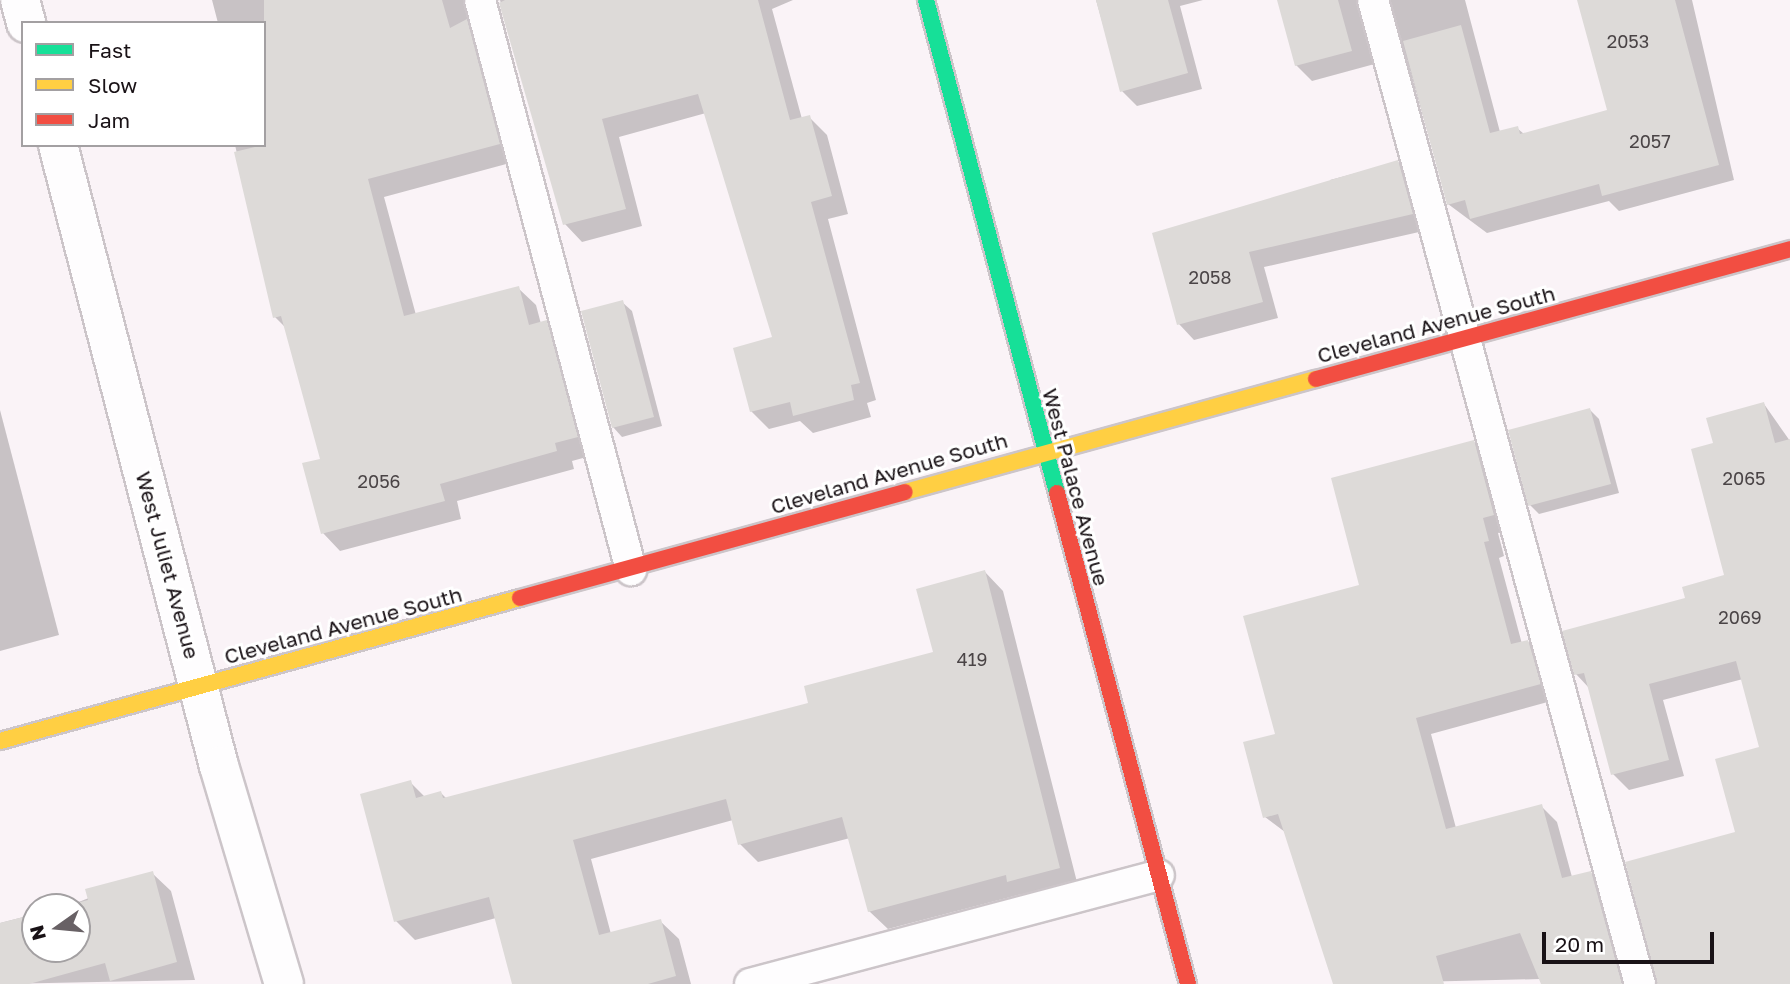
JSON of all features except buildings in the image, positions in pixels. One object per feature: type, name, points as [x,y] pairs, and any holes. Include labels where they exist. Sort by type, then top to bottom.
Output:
[{"type":"street","points":[[20,0],[25,21]]},
{"type":"street","name":"West Palace Avenue","points":[[926,0],[1188,984]]},
{"type":"street","name":"West Juliet Avenue","points":[[59,147],[200,687],[284,984]]},
{"type":"street","name":"Cleveland Avenue South","points":[[0,741],[631,570],[1044,450],[1462,340],[1790,249]]},
{"type":"lane","points":[[480,0],[631,570]]},
{"type":"lane","points":[[1373,0],[1462,340],[1640,984]]},
{"type":"lane","points":[[758,983],[1159,875]]},
{"type":"traffic: fast","points":[[926,0],[1057,493]]},
{"type":"traffic: slow","points":[[905,492],[1316,379]]},
{"type":"traffic: slow","points":[[0,741],[520,598]]},
{"type":"traffic: jam","points":[[1316,379],[1790,249]]},
{"type":"traffic: jam","points":[[520,598],[905,492]]},
{"type":"traffic: jam","points":[[1057,493],[1188,984]]}]
